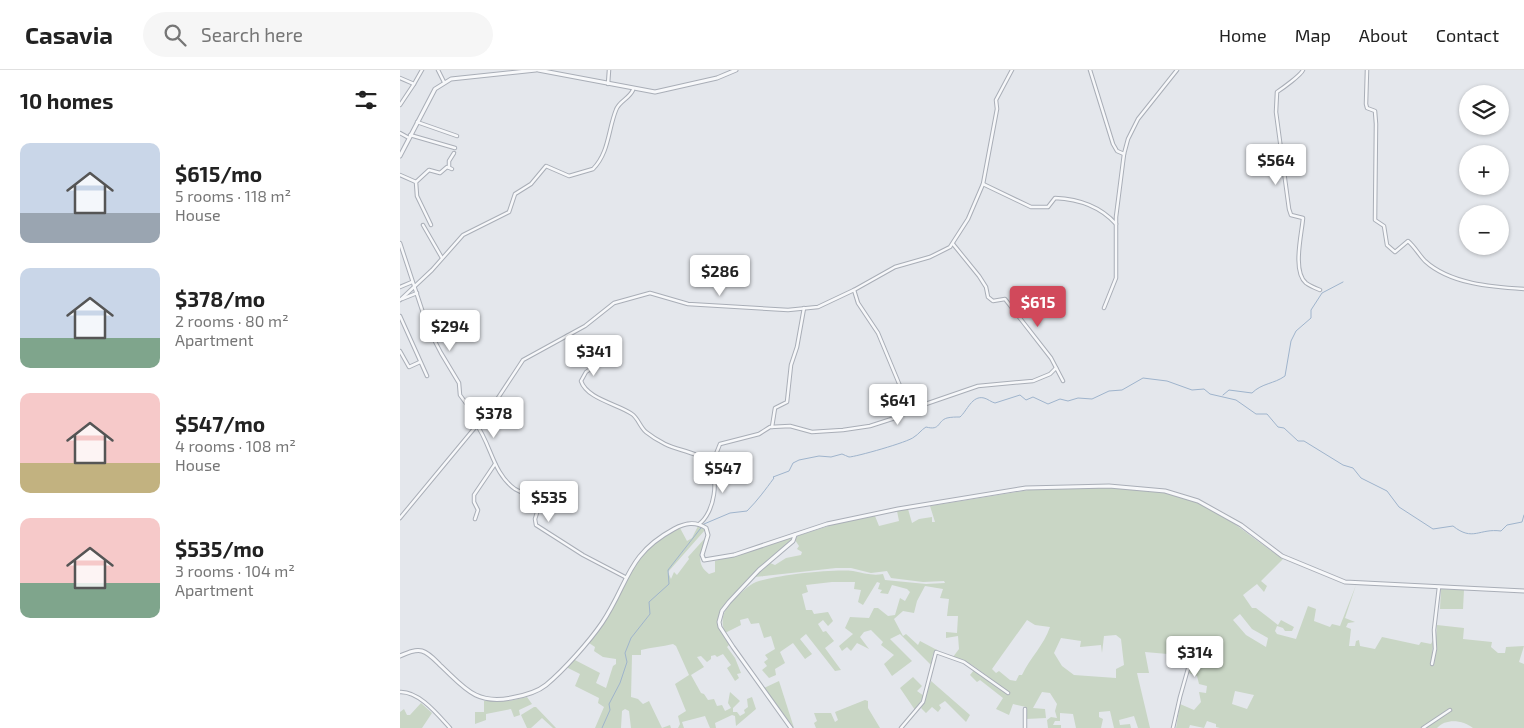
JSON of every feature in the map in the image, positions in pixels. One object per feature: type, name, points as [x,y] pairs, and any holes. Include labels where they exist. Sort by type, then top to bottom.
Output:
[{"type":"street","points":[[400,105],[422,70]]},
{"type":"street","points":[[438,70],[444,82]]},
{"type":"street","points":[[400,156],[435,89],[444,82],[537,70],[633,90],[655,92],[668,91],[736,70]]},
{"type":"street","points":[[608,84],[609,70]]},
{"type":"street","points":[[400,518],[499,398],[523,360],[585,326],[614,303],[644,293],[655,294],[688,304],[788,310],[818,307],[854,290],[889,270],[939,253],[953,244],[968,219],[983,184],[997,109],[996,100],[1012,70]]},
{"type":"street","points":[[1090,70],[1108,132],[1117,151],[1124,154]]},
{"type":"street","points":[[1104,308],[1116,278],[1116,224],[1124,154],[1132,128],[1176,70]]},
{"type":"street","points":[[1303,70],[1298,78],[1288,82],[1277,92],[1276,112],[1289,209],[1291,215],[1303,218],[1299,252],[1300,273],[1305,282],[1320,290]]},
{"type":"street","points":[[1367,70],[1366,104],[1367,108],[1375,111],[1376,124],[1375,216],[1376,221],[1384,226],[1389,247],[1395,252],[1408,240],[1426,263],[1449,276],[1487,286],[1524,289]]},
{"type":"street","points":[[400,78],[414,84]]},
{"type":"street","points":[[400,299],[413,284],[432,270],[463,235],[509,212],[515,194],[531,184],[546,166],[569,176],[593,169],[610,138],[615,111],[630,96],[633,90]]},
{"type":"street","points":[[417,122],[457,136]]},
{"type":"street","points":[[400,133],[455,148]]},
{"type":"street","points":[[416,182],[429,170],[442,172],[451,168],[449,161],[454,153]]},
{"type":"street","points":[[400,175],[416,182]]},
{"type":"street","points":[[416,182],[417,196],[431,225]]},
{"type":"street","points":[[983,184],[1036,208],[1048,207],[1055,198],[1081,202],[1100,210],[1116,224]]},
{"type":"street","points":[[423,225],[442,258]]},
{"type":"street","points":[[400,243],[413,284],[440,354],[460,383],[459,393],[478,422],[495,464],[516,490],[541,500],[535,519],[536,525],[582,555],[625,577]]},
{"type":"street","points":[[953,244],[982,281],[988,297],[993,301],[1005,299],[1056,368],[1063,382]]},
{"type":"street","points":[[400,287],[413,284]]},
{"type":"street","points":[[854,290],[858,303],[878,333],[910,410]]},
{"type":"street","points":[[400,299],[417,294]]},
{"type":"street","points":[[772,427],[775,408],[787,402],[790,365],[797,347],[804,308]]},
{"type":"street","points":[[400,316],[427,376]]},
{"type":"street","points":[[566,336],[591,344],[598,349],[602,357],[601,362],[584,374],[581,381],[583,385],[605,402],[634,415],[646,432],[662,442],[705,461],[714,472],[714,497],[707,518],[701,525]]},
{"type":"street","points":[[400,351],[409,367],[421,361]]},
{"type":"street","points":[[705,461],[716,454],[720,444],[758,434],[772,427],[790,426],[812,432],[843,430],[898,418],[910,410],[978,386],[1033,380],[1050,374],[1056,368]]},
{"type":"street","points":[[475,519],[478,510],[474,502],[474,495],[495,464]]},
{"type":"street","points":[[400,656],[416,651],[425,653],[467,690],[480,698],[503,700],[528,694],[548,683],[592,638],[604,621],[625,577],[654,541],[683,525],[701,525],[706,528],[708,536],[702,555],[703,559],[707,561],[734,555],[827,524],[1026,488],[1128,487],[1175,494],[1198,501],[1241,525],[1282,556],[1345,582],[1524,591]]},
{"type":"street","points":[[791,728],[733,647],[720,627],[719,622],[722,611],[729,602],[759,570],[794,541],[796,535]]},
{"type":"street","points":[[1432,664],[1435,649],[1434,630],[1439,587]]},
{"type":"street","points":[[1173,728],[1195,644]]},
{"type":"street","points":[[901,728],[923,702],[936,652],[964,662],[1008,693]]},
{"type":"street","points":[[400,692],[409,693],[428,706],[450,728]]},
{"type":"street","points":[[1025,709],[1025,728]]},
{"type":"street","points":[[1423,728],[1450,710]]},
{"type":"green space","points":[[1099,487],[1157,491],[1179,495],[1215,511],[1283,559],[1261,581],[1267,586],[1264,592],[1257,584],[1243,595],[1252,608],[1256,608],[1278,625],[1281,620],[1294,627],[1292,631],[1285,631],[1277,626],[1275,631],[1277,634],[1296,639],[1308,606],[1316,609],[1314,621],[1330,627],[1332,624],[1340,626],[1356,585],[1345,618],[1355,622],[1348,623],[1346,627],[1351,629],[1349,646],[1355,646],[1356,641],[1359,640],[1360,646],[1375,649],[1382,637],[1419,645],[1421,642],[1431,644],[1433,640],[1432,666],[1434,666],[1437,625],[1464,628],[1463,639],[1492,642],[1491,647],[1498,653],[1505,653],[1506,647],[1524,646],[1519,662],[1524,664],[1524,728],[1473,728],[1464,723],[1450,721],[1437,728],[1220,728],[1216,727],[1216,724],[1207,721],[1204,728],[1190,725],[1189,728],[1176,728],[1180,704],[1194,710],[1201,702],[1199,692],[1206,693],[1207,686],[1199,684],[1197,676],[1189,673],[1195,643],[1190,656],[1145,652],[1149,673],[1137,673],[1150,728],[1138,728],[1134,716],[1119,720],[1120,725],[1130,724],[1131,728],[1114,728],[1110,711],[1099,712],[1099,717],[1103,719],[1101,728],[1076,728],[1073,714],[1060,713],[1060,721],[1055,721],[1053,725],[1061,725],[1061,728],[1048,728],[1047,720],[1051,717],[1057,718],[1055,711],[1057,704],[1050,693],[1042,692],[1033,708],[1045,709],[1046,718],[1026,719],[1026,707],[1013,704],[1009,715],[996,709],[1003,698],[980,680],[977,682],[970,675],[974,670],[1001,690],[1009,692],[972,665],[953,657],[959,649],[958,636],[946,638],[946,632],[957,633],[958,616],[947,616],[949,599],[940,598],[943,589],[925,586],[917,601],[914,613],[903,611],[894,619],[903,636],[906,634],[918,645],[920,641],[937,650],[933,654],[931,665],[900,634],[890,639],[912,661],[892,676],[884,664],[894,655],[881,645],[883,642],[871,630],[864,632],[860,637],[869,649],[857,643],[851,651],[847,647],[842,651],[839,646],[853,634],[845,628],[850,617],[869,618],[874,608],[878,608],[888,616],[895,615],[900,598],[905,601],[910,592],[907,589],[892,585],[888,594],[880,593],[882,590],[878,589],[880,583],[877,582],[863,605],[858,602],[861,590],[854,589],[855,582],[806,585],[808,592],[802,594],[806,610],[812,610],[814,614],[828,612],[833,621],[828,626],[823,620],[818,624],[823,632],[826,631],[834,641],[825,648],[841,670],[835,671],[806,634],[800,639],[812,654],[805,659],[793,643],[780,652],[785,663],[775,669],[776,675],[769,678],[762,670],[767,666],[764,662],[768,659],[765,655],[775,649],[771,636],[764,638],[759,623],[751,624],[748,618],[740,620],[741,625],[725,633],[723,620],[725,612],[732,601],[750,585],[766,579],[804,573],[853,571],[872,574],[883,574],[885,580],[926,584],[945,583],[944,581],[923,582],[891,578],[887,571],[871,573],[851,568],[755,577],[770,563],[775,565],[786,558],[801,555],[802,552],[797,549],[799,546],[795,540],[797,536],[835,524],[875,516],[879,526],[899,521],[897,511],[908,509],[912,523],[919,519],[932,517],[932,522],[935,522],[930,506],[1035,489]],"holes":[[[1240,614],[1252,629],[1268,638],[1266,647],[1246,635],[1233,620]],[[1027,620],[1035,625],[1050,627],[1041,646],[1016,681],[1010,680],[999,671],[996,673],[992,669]],[[1116,635],[1121,639],[1124,665],[1116,669],[1116,678],[1074,675],[1062,666],[1054,653],[1061,638],[1081,641],[1080,647],[1101,645],[1102,653],[1104,636]],[[1235,691],[1254,695],[1247,709],[1232,704]]]},
{"type":"green space","points":[[698,526],[705,530],[668,572],[671,579],[674,572],[677,575],[689,559],[688,557],[706,537],[700,561],[704,570],[709,574],[715,572],[715,561],[794,537],[762,566],[723,608],[719,621],[730,644],[727,647],[735,658],[741,673],[737,674],[739,678],[735,681],[727,668],[731,665],[723,654],[717,657],[715,655],[711,656],[711,659],[707,662],[701,656],[697,657],[704,667],[691,675],[701,693],[708,700],[714,699],[717,706],[722,705],[725,711],[731,708],[728,703],[730,692],[740,701],[733,708],[733,712],[737,712],[740,716],[745,713],[744,710],[748,707],[747,699],[752,697],[756,709],[736,726],[735,716],[732,715],[715,723],[716,728],[710,728],[705,716],[682,722],[684,728],[678,728],[680,724],[678,716],[686,711],[675,684],[689,675],[676,646],[673,644],[645,649],[641,650],[641,655],[632,655],[631,697],[638,699],[643,704],[649,701],[662,728],[631,728],[629,711],[625,709],[622,711],[621,728],[595,728],[604,707],[598,703],[599,698],[575,686],[580,674],[566,667],[573,659],[600,673],[596,683],[606,688],[613,666],[616,664],[616,659],[603,657],[594,651],[595,647],[589,643],[636,563],[657,541],[680,528],[687,541],[692,538]]},
{"type":"green space","points":[[1441,589],[1464,590],[1463,609],[1440,609]]},
{"type":"green space","points":[[913,677],[922,686],[917,691],[924,696],[915,710],[900,688]]},
{"type":"green space","points":[[779,681],[794,728],[764,688]]},
{"type":"green space","points":[[931,681],[970,715],[966,722],[945,701],[939,705],[941,708],[938,712],[932,707],[926,713],[921,708]]},
{"type":"green space","points":[[527,697],[532,704],[519,710],[520,715],[514,717],[511,709],[486,714],[486,720],[475,724],[475,712],[484,712],[484,701],[509,701]]},
{"type":"green space","points":[[865,700],[868,701],[868,708],[880,728],[816,728],[814,723],[817,721],[814,713],[831,713],[835,722],[838,720],[835,712]]},
{"type":"green space","points":[[421,703],[432,713],[422,728],[400,728],[400,712],[404,709],[407,715],[410,715]]},
{"type":"green space","points":[[534,707],[556,728],[553,728],[542,718],[531,728],[527,728],[521,715]]},
{"type":"waterway","points":[[1223,395],[1229,390],[1252,393],[1260,387],[1285,376],[1291,341],[1296,331],[1311,318],[1311,310],[1322,293],[1343,282]]},
{"type":"waterway","points":[[602,728],[610,710],[609,704],[620,683],[627,662],[625,653],[631,638],[650,614],[649,602],[669,584],[668,570],[704,524],[730,513],[747,511],[773,477],[789,471],[793,463],[799,460],[842,454],[849,457],[903,442],[914,437],[926,427],[937,427],[944,419],[960,417],[973,401],[980,398],[985,398],[995,403],[1020,395],[1026,400],[1033,397],[1048,404],[1060,399],[1068,401],[1078,398],[1092,399],[1109,391],[1122,390],[1143,378],[1167,381],[1192,390],[1204,389],[1210,394],[1236,400],[1256,414],[1267,414],[1278,427],[1284,428],[1298,441],[1304,441],[1343,465],[1353,468],[1361,478],[1387,491],[1399,507],[1433,529],[1453,526],[1460,531],[1471,534],[1501,531],[1507,525],[1522,522],[1524,515]]}]
